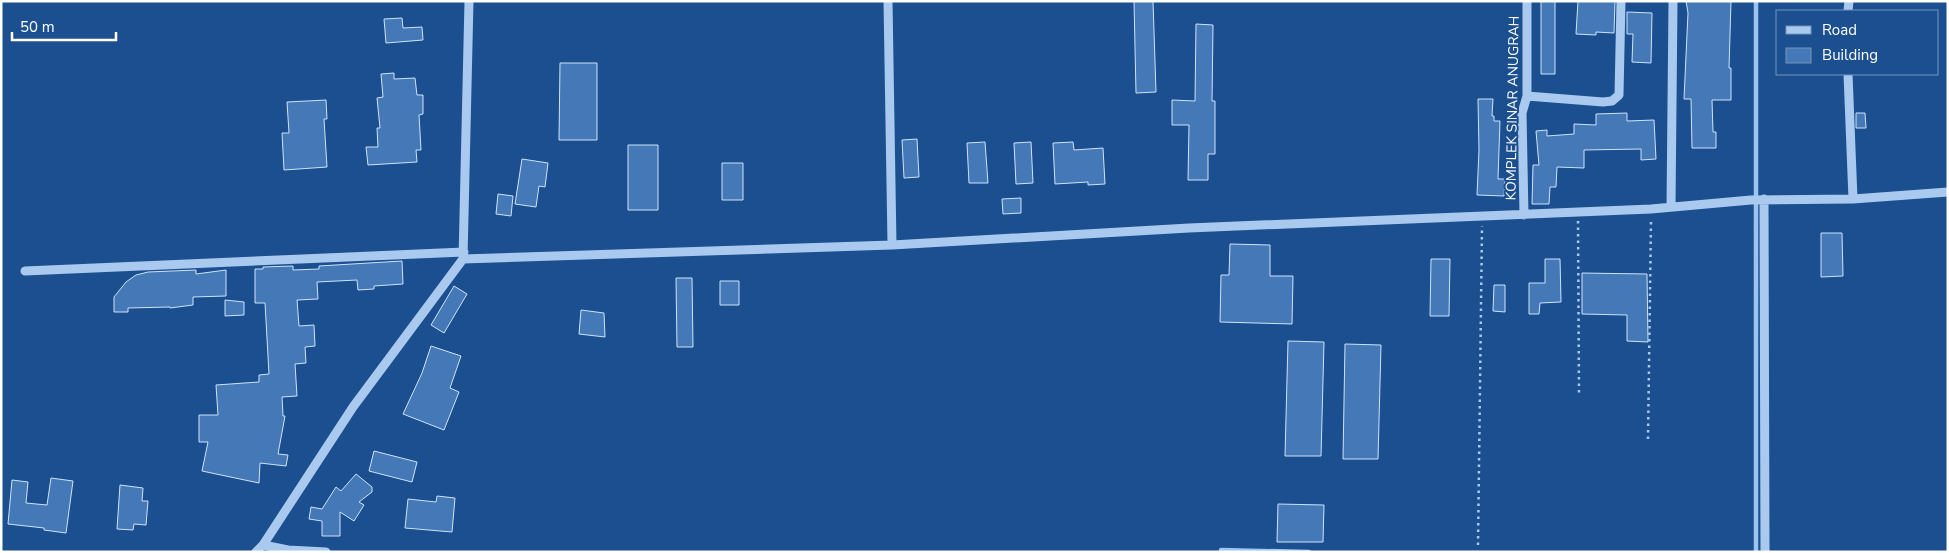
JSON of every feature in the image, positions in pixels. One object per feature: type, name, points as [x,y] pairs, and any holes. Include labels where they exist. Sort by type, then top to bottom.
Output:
[{"type":"street","points":[[256,552],[263,545],[353,407],[464,255],[469,1]]},
{"type":"street","points":[[888,1],[892,245]]},
{"type":"street","name":"KOMPLEK SINAR ANUGRAH","points":[[1524,215],[1522,113],[1527,96],[1527,1]]},
{"type":"street","points":[[1527,96],[1603,102],[1612,101],[1619,96],[1621,1]]},
{"type":"street","points":[[1671,207],[1673,1]]},
{"type":"street","points":[[1848,75],[1853,199]]},
{"type":"street","points":[[25,271],[464,255],[892,245],[1189,228],[1651,209],[1764,199],[1853,199],[1948,192]]},
{"type":"street","points":[[1764,199],[1765,552]]},
{"type":"street","points":[[263,545],[288,550],[326,552]]},
{"type":"path","points":[[1648,439],[1651,209]]},
{"type":"path","points":[[1578,212],[1579,394]]},
{"type":"path","points":[[1478,545],[1482,217]]},
{"type":"building","points":[[1134,1],[1153,1],[1156,92],[1136,93]]},
{"type":"building","points":[[1541,1],[1555,1],[1555,74],[1541,74]]},
{"type":"building","points":[[1578,1],[1615,1],[1614,33],[1596,32],[1596,35],[1576,34]]},
{"type":"building","points":[[1686,1],[1731,1],[1729,68],[1731,68],[1731,100],[1712,100],[1713,132],[1716,132],[1716,148],[1692,148],[1691,99],[1684,99],[1688,13]]},
{"type":"building","points":[[1627,12],[1652,13],[1651,63],[1632,62],[1633,34],[1627,34]]},
{"type":"building","points":[[402,18],[403,28],[422,27],[423,40],[386,43],[384,19]]},
{"type":"building","points":[[1196,24],[1213,25],[1212,101],[1215,101],[1215,154],[1208,154],[1208,180],[1188,180],[1189,125],[1172,125],[1172,100],[1195,101]]},
{"type":"building","points":[[560,63],[597,63],[597,140],[559,140]]},
{"type":"building","points":[[394,73],[394,79],[415,78],[417,95],[423,95],[423,114],[419,115],[421,150],[416,150],[417,162],[368,165],[366,147],[378,147],[377,128],[380,128],[377,98],[383,97],[381,74]]},
{"type":"building","points":[[1478,99],[1493,99],[1492,116],[1494,116],[1494,121],[1500,121],[1498,179],[1505,179],[1504,196],[1477,195],[1479,150]]},
{"type":"building","points":[[326,100],[327,119],[324,119],[327,167],[284,170],[282,133],[289,133],[287,102]]},
{"type":"building","points":[[1627,113],[1627,121],[1654,120],[1656,159],[1641,160],[1641,149],[1584,150],[1584,168],[1557,167],[1556,187],[1550,187],[1549,204],[1532,204],[1533,165],[1539,165],[1536,131],[1547,130],[1547,136],[1574,134],[1574,124],[1596,125],[1596,114]]},
{"type":"building","points":[[1856,113],[1865,113],[1866,128],[1856,128]]},
{"type":"building","points":[[917,139],[919,177],[904,178],[902,140]]},
{"type":"building","points":[[985,142],[988,183],[969,183],[967,143]]},
{"type":"building","points":[[1031,142],[1033,183],[1016,184],[1014,143]]},
{"type":"building","points":[[1073,142],[1074,150],[1103,148],[1105,184],[1088,185],[1088,182],[1055,184],[1053,143]]},
{"type":"building","points":[[628,145],[658,145],[658,210],[628,210]]},
{"type":"building","points":[[522,159],[548,163],[545,187],[539,186],[536,207],[515,204]]},
{"type":"building","points":[[722,163],[743,163],[743,200],[722,200]]},
{"type":"building","points":[[498,194],[513,196],[511,216],[496,214]]},
{"type":"building","points":[[1021,198],[1021,213],[1003,214],[1002,199]]},
{"type":"building","points":[[1821,233],[1842,233],[1843,276],[1821,277]]},
{"type":"building","points":[[1230,244],[1270,245],[1270,276],[1293,276],[1292,324],[1220,322],[1221,275],[1229,275]]},
{"type":"building","points":[[1431,259],[1450,259],[1449,316],[1430,316]]},
{"type":"building","points":[[1545,259],[1560,259],[1561,302],[1540,303],[1539,314],[1529,314],[1529,283],[1545,283]]},
{"type":"building","points":[[402,261],[403,284],[374,286],[374,289],[358,290],[357,280],[317,282],[318,299],[297,300],[299,326],[314,325],[315,346],[305,347],[306,363],[295,364],[297,396],[282,397],[283,416],[285,416],[278,454],[288,455],[286,466],[260,463],[259,483],[202,471],[208,442],[199,442],[199,415],[218,415],[216,385],[259,382],[259,375],[269,374],[265,303],[255,303],[255,269],[293,266],[293,270],[319,269],[319,266]]},
{"type":"building","points":[[196,270],[196,274],[226,270],[226,296],[193,297],[193,305],[170,308],[128,308],[128,312],[114,312],[114,297],[126,282],[136,275],[148,272]]},
{"type":"building","points":[[1582,273],[1647,274],[1648,342],[1627,341],[1627,315],[1582,314]]},
{"type":"building","points":[[676,278],[692,278],[693,347],[677,347]]},
{"type":"building","points":[[720,281],[739,281],[739,305],[720,305]]},
{"type":"building","points":[[1494,285],[1505,285],[1505,312],[1493,311]]},
{"type":"building","points":[[454,286],[467,294],[444,333],[431,325]]},
{"type":"building","points":[[225,300],[244,302],[244,315],[225,316]]},
{"type":"building","points":[[581,310],[604,313],[605,337],[579,334]]},
{"type":"building","points":[[1288,341],[1324,342],[1321,456],[1285,456]]},
{"type":"building","points":[[1345,344],[1381,345],[1378,459],[1343,459]]},
{"type":"building","points":[[431,346],[461,356],[450,388],[459,392],[444,430],[403,414],[422,373]]},
{"type":"building","points":[[374,451],[417,462],[412,482],[369,471]]},
{"type":"building","points":[[356,474],[372,487],[372,492],[359,502],[364,505],[354,521],[340,512],[340,536],[322,536],[322,521],[309,519],[311,507],[322,509],[336,487],[341,491]]},
{"type":"building","points":[[51,478],[73,481],[66,533],[44,530],[44,528],[8,524],[12,480],[28,482],[26,503],[47,505]]},
{"type":"building","points":[[120,485],[143,488],[142,501],[148,501],[146,525],[134,524],[133,530],[117,529]]},
{"type":"building","points":[[437,496],[455,498],[452,532],[405,528],[408,499],[436,502]]},
{"type":"building","points":[[1278,504],[1324,505],[1323,542],[1277,542]]},
{"type":"waterway","points":[[1756,1],[1756,552]]},
{"type":"waterway","points":[[1221,550],[1309,552]]}]
